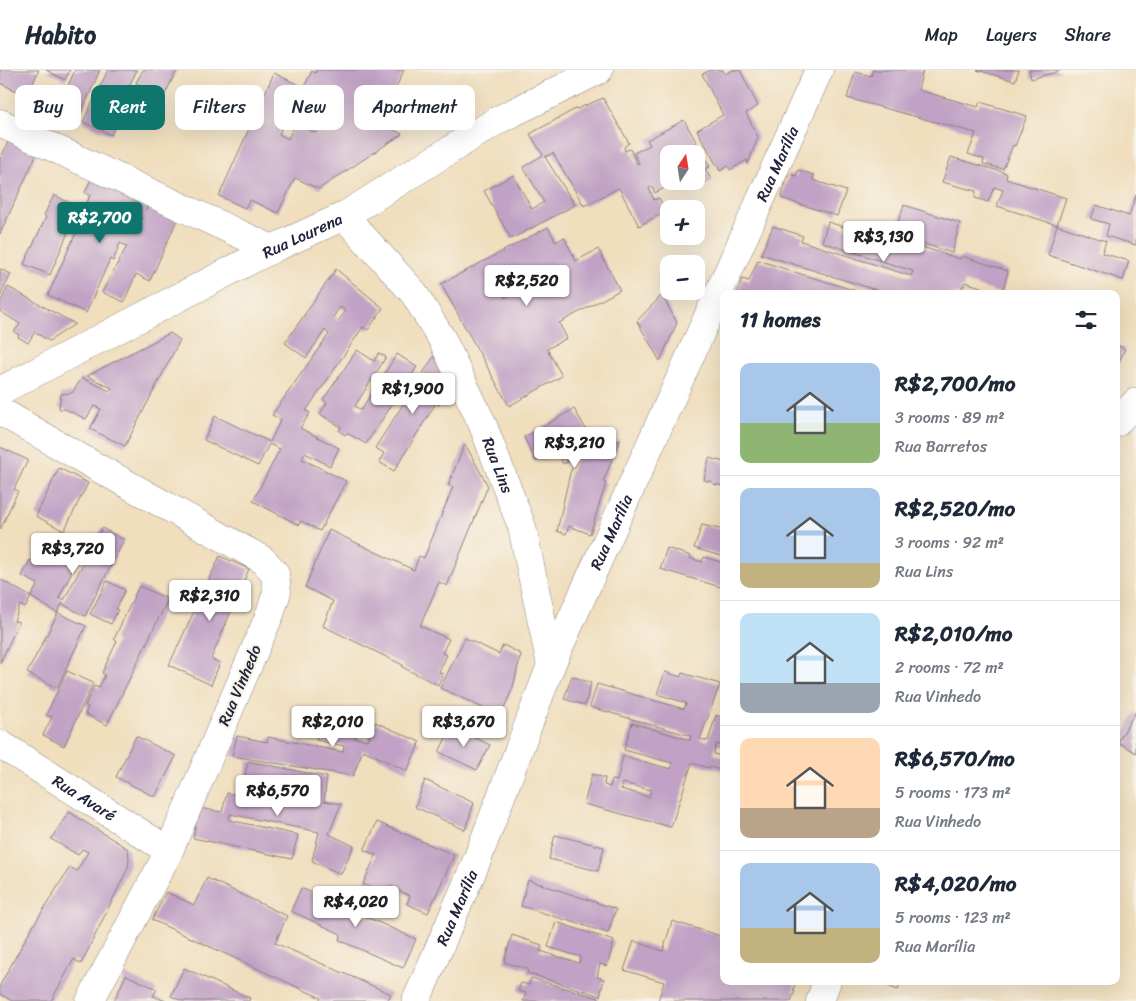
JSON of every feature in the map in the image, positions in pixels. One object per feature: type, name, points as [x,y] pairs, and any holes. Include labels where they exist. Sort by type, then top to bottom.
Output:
[{"type":"street","name":"Rua Lourena","points":[[0,392],[103,336],[272,249],[344,216],[498,120],[599,70]]},
{"type":"street","name":"Rua Marília","points":[[416,1001],[476,865],[550,665],[819,70]]},
{"type":"street","points":[[0,123],[272,249]]},
{"type":"street","name":"Rua Lins","points":[[344,216],[413,292],[442,339],[482,423],[522,527],[550,665]]},
{"type":"street","points":[[1120,419],[1136,402]]},
{"type":"street","name":"Rua Vinhedo","points":[[0,411],[263,560],[275,572],[277,592],[270,614],[169,851],[90,1001]]},
{"type":"street","name":"Rua Avaré","points":[[0,744],[169,851]]},
{"type":"street","points":[[820,1001],[826,985]]},
{"type":"building","points":[[0,70],[39,70],[32,85],[15,85],[15,90],[0,83]]},
{"type":"building","points":[[46,70],[70,70],[65,80]]},
{"type":"building","points":[[75,70],[100,70],[93,85],[91,85],[91,90],[81,113],[81,85],[68,85]]},
{"type":"building","points":[[108,70],[137,70],[130,85],[101,85]]},
{"type":"building","points":[[143,70],[177,70],[165,94],[165,85],[140,85],[136,83]]},
{"type":"building","points":[[316,70],[404,70],[397,85],[354,85],[354,130],[394,130],[402,134],[319,189],[295,178],[278,213],[250,200],[245,208],[219,196],[249,130],[264,130],[264,95],[274,73],[299,85],[274,85],[274,130],[281,130],[279,134],[288,139],[292,130],[309,130],[316,133],[318,130],[344,130],[344,85],[305,85],[312,71],[315,73]]},
{"type":"building","points":[[711,70],[723,70],[725,74],[733,70],[740,70],[758,106],[746,113],[758,137],[748,164],[747,160],[730,170],[728,166],[720,171],[697,130],[723,115],[702,74]]},
{"type":"building","points":[[873,70],[923,70],[918,90],[978,107],[980,102],[1027,116],[1003,169],[983,164],[984,159],[968,154],[976,133],[847,98],[855,72],[871,76]]},
{"type":"building","points":[[977,70],[1019,70],[1015,81]]},
{"type":"building","points":[[1029,70],[1060,70],[1060,71],[1031,79]]},
{"type":"building","points":[[603,98],[629,143],[624,147],[625,151],[630,149],[637,164],[639,163],[634,153],[650,145],[647,140],[684,120],[698,145],[660,145],[661,190],[655,193],[652,186],[649,188],[654,200],[659,198],[660,200],[660,214],[639,226],[619,188],[584,206],[553,153],[545,157],[575,205],[511,239],[484,191],[513,175],[532,209],[544,202],[523,167],[543,155],[530,134],[577,109]]},
{"type":"building","points":[[91,105],[91,126],[83,122]]},
{"type":"building","points":[[100,130],[113,130],[111,135]]},
{"type":"building","points":[[10,138],[38,151],[0,234],[0,159]]},
{"type":"building","points":[[951,157],[1006,173],[1006,179],[1066,198],[1057,225],[997,206],[1003,190],[994,187],[988,202],[975,198],[976,191],[942,182]]},
{"type":"building","points":[[705,158],[710,167],[705,169]]},
{"type":"building","points":[[705,169],[711,179],[705,183]]},
{"type":"building","points":[[798,170],[814,175],[813,180],[846,191],[837,216],[781,198],[789,174],[796,176]]},
{"type":"building","points":[[91,179],[148,204],[146,210],[148,205],[178,218],[150,281],[136,274],[124,302],[102,292],[127,246],[120,243],[113,261],[110,259],[86,313],[48,295],[79,226],[72,223],[50,275],[24,264],[54,195],[78,207],[80,204],[86,206],[90,195],[85,193]],"holes":[[[134,215],[142,218],[136,228],[129,225]]]},
{"type":"building","points":[[1136,195],[1136,245],[1106,236],[1109,224],[1091,219],[1096,205],[1129,216]]},
{"type":"building","points":[[904,205],[960,223],[952,253],[894,234]]},
{"type":"building","points":[[828,222],[869,235],[871,231],[960,259],[962,256],[1008,271],[1003,290],[990,290],[965,282],[960,290],[876,290],[761,254],[773,226],[803,236],[801,241],[911,276],[913,271],[822,242]]},
{"type":"building","points":[[1057,225],[1106,241],[1102,253],[1129,261],[1123,280],[1048,255]]},
{"type":"building","points":[[548,227],[556,242],[564,237],[576,261],[598,249],[620,290],[559,323],[567,338],[547,349],[562,376],[509,406],[441,284]],"holes":[[[546,268],[549,275],[505,298],[502,291]]]},
{"type":"building","points":[[758,260],[854,290],[738,290],[742,279],[749,281]]},
{"type":"building","points":[[0,269],[11,274],[0,297]]},
{"type":"building","points":[[336,269],[383,308],[368,330],[363,327],[306,411],[310,413],[300,428],[339,448],[330,466],[305,453],[302,459],[346,481],[320,531],[301,521],[299,525],[253,501],[280,449],[269,444],[258,466],[204,440],[215,416],[270,442],[281,419],[272,415],[329,334],[325,330],[306,358],[285,343]],"holes":[[[340,307],[346,311],[338,321],[333,317]]]},
{"type":"building","points":[[8,287],[75,324],[49,341],[35,332],[28,343],[14,332],[20,324],[0,311],[0,303]]},
{"type":"building","points":[[660,297],[660,300],[665,300],[677,323],[660,361],[637,321]]},
{"type":"building","points":[[170,333],[180,340],[125,446],[90,429],[101,409],[94,406],[86,419],[59,408],[61,394],[72,393],[82,378],[110,391],[112,388],[87,376]]},
{"type":"building","points":[[1120,347],[1125,349],[1120,360]]},
{"type":"building","points":[[357,350],[374,361],[379,353],[386,357],[355,406],[361,410],[397,354],[417,367],[366,444],[347,433],[345,435],[339,431],[341,427],[320,414],[327,403],[323,400]]},
{"type":"building","points":[[434,356],[451,388],[439,405],[436,403],[394,471],[379,462],[384,453],[375,448]]},
{"type":"building","points":[[574,409],[589,434],[575,442],[582,455],[620,440],[603,482],[606,483],[590,534],[569,526],[566,534],[557,531],[570,473],[578,457],[563,464],[558,453],[544,460],[543,456],[535,461],[524,437]]},
{"type":"building","points":[[465,444],[488,486],[447,586],[439,582],[420,626],[449,639],[442,653],[447,655],[439,672],[443,674],[438,685],[402,667],[403,665],[323,626],[333,601],[305,587],[329,530],[414,570],[419,556],[424,558],[453,487],[448,485]]},
{"type":"building","points":[[0,447],[28,460],[14,489],[18,491],[0,530]]},
{"type":"building","points":[[709,458],[720,461],[720,485],[704,480]]},
{"type":"building","points":[[59,468],[88,483],[64,531],[36,516]]},
{"type":"building","points":[[702,525],[720,529],[720,556],[694,548]]},
{"type":"building","points":[[102,528],[124,540],[85,616],[62,604],[57,613],[31,597],[38,584],[22,576],[30,560],[39,564],[44,554],[51,557],[55,549],[77,561],[59,598],[64,600]]},
{"type":"building","points":[[667,548],[702,562],[704,557],[720,562],[720,587],[660,569]]},
{"type":"building","points":[[220,556],[249,569],[211,659],[220,663],[211,685],[169,665]]},
{"type":"building","points":[[0,579],[31,597],[25,608],[20,605],[14,621],[19,622],[0,663]]},
{"type":"building","points":[[107,581],[125,590],[111,624],[90,614]]},
{"type":"building","points":[[139,586],[168,599],[107,725],[85,714],[88,707],[85,705],[94,686],[99,688],[105,675],[102,673],[117,641],[114,639]]},
{"type":"building","points":[[58,613],[86,626],[57,688],[27,673]]},
{"type":"building","points":[[465,638],[499,654],[503,645],[521,654],[513,687],[501,716],[440,688]]},
{"type":"building","points":[[67,671],[93,683],[64,746],[43,735],[52,717],[46,715]]},
{"type":"building","points":[[665,672],[681,677],[682,673],[720,684],[700,739],[708,741],[716,715],[720,716],[720,745],[716,744],[714,754],[720,756],[720,770],[692,763],[671,827],[584,804],[592,774],[605,778],[604,785],[610,787],[612,780],[617,781],[623,756],[671,769],[672,763],[624,750],[632,723],[690,740],[691,736],[590,707],[597,684],[684,709],[686,703],[657,694]],"holes":[[[622,783],[651,790],[649,797],[621,789]]]},
{"type":"building","points":[[572,676],[591,683],[585,705],[564,699]]},
{"type":"building","points":[[1136,711],[1136,753],[1120,743],[1120,739]]},
{"type":"building","points":[[322,715],[358,722],[355,738],[368,740],[375,722],[420,742],[407,771],[363,750],[353,776],[232,756],[237,736],[267,742],[268,737],[343,752],[344,746],[316,740]]},
{"type":"building","points":[[452,726],[490,745],[477,770],[439,752]]},
{"type":"building","points":[[136,736],[176,756],[155,797],[116,777]]},
{"type":"building","points":[[248,761],[327,777],[324,801],[341,804],[329,834],[354,846],[341,874],[312,861],[319,832],[230,814],[229,820],[298,835],[292,859],[193,838],[199,808],[222,812],[227,793],[286,805],[289,794],[243,786]]},
{"type":"building","points":[[425,780],[474,803],[465,830],[415,807]]},
{"type":"building","points":[[69,812],[128,849],[128,868],[81,964],[74,959],[51,1001],[12,1001],[0,994],[0,985],[30,931],[70,867],[77,871],[88,852],[82,849],[78,855],[51,839]]},
{"type":"building","points":[[377,822],[454,855],[428,913],[407,904],[410,896],[389,886],[385,894],[363,884],[376,855],[364,850]]},
{"type":"building","points":[[555,835],[604,847],[598,871],[549,859]]},
{"type":"building","points":[[207,878],[287,916],[275,943],[391,994],[387,1001],[319,1001],[321,998],[152,920],[166,892],[194,905]]},
{"type":"building","points":[[528,880],[616,909],[608,933],[521,906]]},
{"type":"building","points":[[301,888],[416,939],[403,968],[339,940],[341,934],[291,911]]},
{"type":"building","points":[[672,921],[720,936],[720,985],[795,985],[793,991],[795,991],[791,1001],[658,1001],[664,982],[624,970],[634,941],[663,951]]},
{"type":"building","points":[[556,922],[614,941],[607,966],[600,964],[597,977],[604,979],[600,996],[527,973],[528,969],[504,962],[512,935],[542,945],[540,951],[579,963],[581,957],[548,947]]},
{"type":"building","points":[[184,968],[250,998],[249,1001],[182,1001],[171,996]]},
{"type":"building","points":[[126,975],[157,989],[153,996],[166,1001],[114,1001]]},
{"type":"building","points":[[531,978],[599,998],[598,1001],[523,1001],[526,993],[518,991],[521,983],[529,985]]},
{"type":"building","points":[[885,985],[900,985],[898,990]]}]
